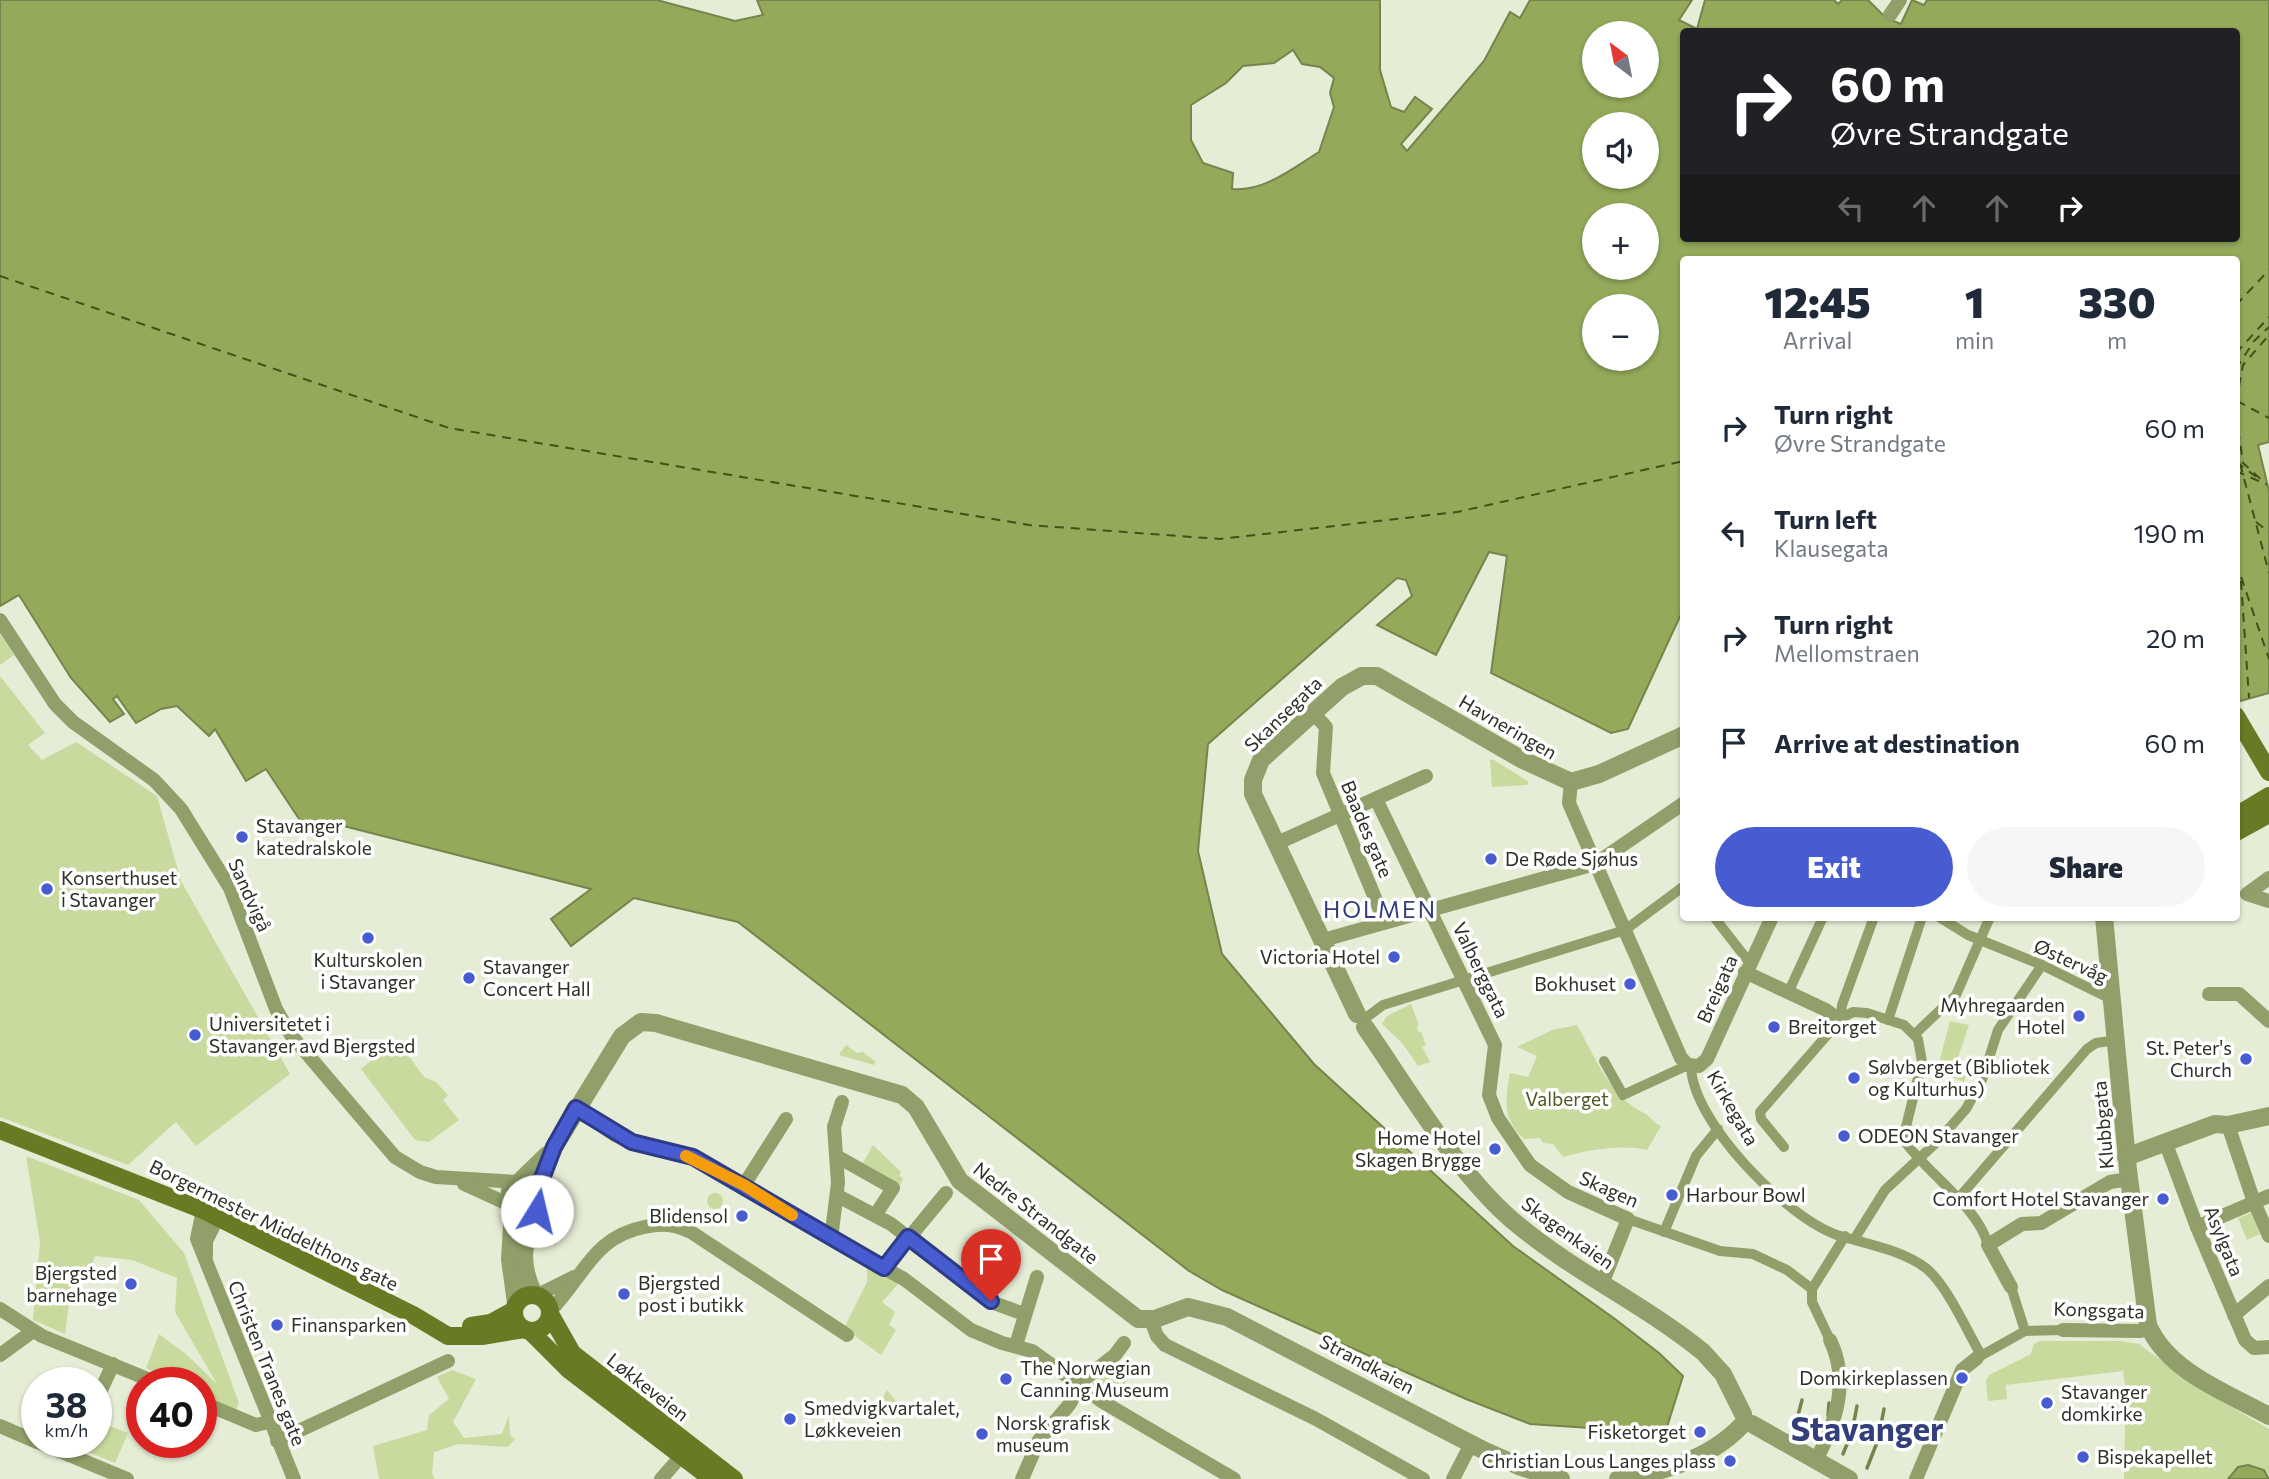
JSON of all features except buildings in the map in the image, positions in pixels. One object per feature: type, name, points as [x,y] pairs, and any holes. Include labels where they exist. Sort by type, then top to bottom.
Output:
[{"type":"main road","points":[[2240,721],[2269,772]]},
{"type":"main road","points":[[2240,814],[2269,796]]},
{"type":"main road","points":[[2240,830],[2269,814]]},
{"type":"main road","name":"Borgermester Middelthons gate","points":[[0,1129],[211,1214],[413,1315],[447,1336],[482,1336],[527,1330]]},
{"type":"main road","points":[[525,1298],[547,1302],[550,1312],[544,1326],[527,1330],[515,1321],[525,1298]]},
{"type":"main road","name":"Borgermester Middelthons gate","points":[[413,1315],[445,1325],[480,1326],[499,1320],[525,1298]]},
{"type":"main road","name":"Løkkeveien","points":[[550,1312],[572,1353],[734,1479]]},
{"type":"main road","name":"Løkkeveien","points":[[527,1330],[568,1369],[712,1479]]},
{"type":"street","points":[[1890,15],[1900,0]]},
{"type":"street","name":"Sandvigå","points":[[0,620],[55,704],[73,722],[154,780],[181,810],[230,888],[276,1009],[300,1049],[395,1157],[420,1172],[456,1181],[527,1183]]},
{"type":"street","name":"Havneringen","points":[[1354,680],[1377,676],[1521,759],[1571,782],[1599,774],[1680,737]]},
{"type":"street","name":"Skansegata","points":[[1354,680],[1261,760],[1253,780],[1254,799],[1363,1019]]},
{"type":"street","name":"Baades gate","points":[[1313,713],[1326,727],[1323,773],[1385,922]]},
{"type":"street","points":[[1275,844],[1426,776]]},
{"type":"street","name":"Kirkegata","points":[[1571,782],[1569,803],[1682,1058],[1689,1066],[1696,1089],[1718,1129],[1749,1171],[1778,1199],[1824,1228],[1914,1262],[1928,1270],[1979,1357]]},
{"type":"street","name":"Valberggata","points":[[1376,799],[1495,1045]]},
{"type":"street","points":[[1323,940],[1595,864],[1680,806]]},
{"type":"street","points":[[2269,878],[2247,894],[2269,901]]},
{"type":"street","points":[[1363,1019],[1383,1005],[1625,930],[1680,889]]},
{"type":"street","points":[[1717,921],[1747,967],[1788,993],[1826,1010],[1840,1021]]},
{"type":"street","name":"Breigata","points":[[1689,1066],[1699,1066],[1707,1059],[1770,921]]},
{"type":"street","points":[[1788,993],[1822,921]]},
{"type":"street","points":[[1840,1021],[1842,1005],[1873,921]]},
{"type":"street","points":[[1888,1020],[1921,921]]},
{"type":"street","name":"Østervåg","points":[[1947,921],[1980,941],[2042,965],[2113,1000]]},
{"type":"street","points":[[1915,1034],[1956,995],[1988,921]]},
{"type":"street","name":"Klubbgata","points":[[2104,921],[2126,1157],[2149,1328]]},
{"type":"street","points":[[1816,1460],[1839,1407],[1836,1356],[1812,1302],[1812,1289],[1885,1190],[1938,1141],[1971,1102],[1982,1080],[1998,1030],[2042,965]]},
{"type":"street","points":[[2209,994],[2239,994],[2269,1021]]},
{"type":"street","points":[[1784,1147],[1761,1119],[1760,1112],[1840,1021],[1856,1012],[1903,1025],[1915,1034],[1920,1044],[1922,1062],[1903,1138],[1984,1232],[1988,1245],[2011,1286],[2025,1331],[1979,1357],[1962,1370],[1916,1479]]},
{"type":"street","name":"Skagenkaien","points":[[1363,1019],[1491,1198],[1539,1242],[1703,1352],[1723,1374],[1745,1421]]},
{"type":"street","name":"Nedre Strandgate","points":[[576,1108],[622,1036],[641,1022],[656,1023],[902,1095],[916,1107],[952,1170],[964,1184],[1135,1317],[1151,1320],[1157,1336],[1165,1345],[1315,1419],[1423,1479]]},
{"type":"street","points":[[1957,1200],[2087,1049],[2096,1042],[2117,1040]]},
{"type":"street","name":"Skagen","points":[[1495,1045],[1497,1052],[1489,1095],[1498,1118],[1530,1164],[1568,1192],[1628,1219],[1720,1251],[1753,1254],[1787,1270],[1812,1289]]},
{"type":"street","points":[[1604,1061],[1623,1095],[1689,1066]]},
{"type":"street","points":[[831,1239],[838,1196],[838,1157],[834,1127],[842,1102]]},
{"type":"street","points":[[525,1298],[510,1259],[516,1217],[510,1191],[527,1183],[554,1147],[576,1108],[615,1135],[632,1142],[693,1157],[744,1185],[831,1239],[904,1279],[971,1329],[1044,1358],[1080,1386],[1234,1479]]},
{"type":"street","points":[[2126,1157],[2166,1144],[2177,1146],[2217,1134],[2228,1125],[2269,1116]]},
{"type":"street","points":[[744,1185],[786,1119]]},
{"type":"street","points":[[2228,1125],[2254,1202],[2269,1236]]},
{"type":"street","points":[[1664,1232],[1696,1156],[1718,1129]]},
{"type":"street","name":"Asylgata","points":[[2166,1144],[2197,1227],[2245,1340],[2254,1348],[2269,1347]]},
{"type":"street","points":[[838,1157],[893,1188],[876,1214]]},
{"type":"street","points":[[1988,1245],[2022,1224],[2041,1223],[2110,1182],[2129,1179]]},
{"type":"street","name":"Sandvigå","points":[[456,1181],[516,1217]]},
{"type":"street","points":[[516,1217],[537,1211],[543,1199],[527,1183]]},
{"type":"street","points":[[884,1268],[946,1193]]},
{"type":"street","points":[[838,1196],[876,1214],[991,1301],[1024,1314]]},
{"type":"street","points":[[2197,1227],[2269,1196]]},
{"type":"street","name":"Christen Tranes gate","points":[[211,1214],[206,1241],[206,1261],[294,1479]]},
{"type":"street","points":[[1602,1284],[1628,1219]]},
{"type":"street","name":"Borgermester Middelthons gate","points":[[550,1312],[567,1294],[578,1274],[604,1244],[617,1235],[670,1224],[691,1233],[847,1335]]},
{"type":"street","name":"Borgermester Middelthons gate","points":[[525,1298],[550,1292],[578,1274]]},
{"type":"street","points":[[1016,1345],[1024,1314],[1037,1286],[1037,1277]]},
{"type":"street","points":[[2234,1315],[2269,1286]]},
{"type":"street","name":"Strandkaien","points":[[1151,1320],[1188,1307],[1227,1317],[1471,1444],[1521,1468],[1560,1479]]},
{"type":"street","points":[[0,1309],[33,1331],[126,1369]]},
{"type":"street","name":"Kongsgata","points":[[2025,1331],[2141,1331],[2149,1328],[2166,1350],[2192,1373],[2269,1416]]},
{"type":"street","points":[[0,1354],[33,1331]]},
{"type":"street","points":[[1026,1478],[1039,1440],[1069,1405],[1087,1376],[1115,1355],[1124,1343]]},
{"type":"street","points":[[277,1441],[448,1362]]},
{"type":"street","points":[[217,1409],[256,1425],[269,1422]]},
{"type":"street","points":[[1618,1479],[1667,1469],[1693,1459],[1722,1442],[1745,1421],[1849,1479]]},
{"type":"street","points":[[0,1426],[21,1435]]},
{"type":"street","points":[[1453,1479],[1471,1444]]},
{"type":"street","points":[[662,1479],[682,1455]]},
{"type":"street","points":[[89,1458],[127,1479]]},
{"type":"green space","points":[[0,633],[14,655],[0,665]]},
{"type":"green space","points":[[0,676],[45,733],[28,745],[42,760],[76,742],[157,796],[181,881],[290,1074],[196,1146],[176,1122],[128,1165],[0,1117]]},
{"type":"green space","points":[[1490,760],[1529,782],[1527,785],[1492,787]]},
{"type":"green space","points":[[1411,1004],[1419,1025],[1418,1032],[1421,1032],[1426,1045],[1422,1047],[1430,1062],[1418,1066],[1403,1044],[1382,1024],[1387,1016]]},
{"type":"green space","points":[[1950,1021],[1969,1025],[1955,1066],[1967,1072],[1964,1082],[1930,1068],[1931,1061],[1939,1063]]},
{"type":"green space","name":"Valberget","points":[[1577,1025],[1597,1063],[1621,1097],[1661,1126],[1647,1150],[1604,1149],[1563,1157],[1553,1144],[1543,1143],[1540,1138],[1524,1139],[1512,1124],[1506,1100],[1510,1073],[1528,1077],[1537,1056],[1517,1047],[1552,1030]]},
{"type":"green space","points":[[397,1040],[424,1077],[436,1082],[448,1095],[443,1100],[459,1120],[429,1142],[415,1140],[361,1069]]},
{"type":"green space","points":[[846,1045],[857,1053],[863,1052],[876,1062],[874,1065],[839,1055]]},
{"type":"green space","points":[[873,1145],[901,1172],[899,1175],[903,1179],[899,1187],[859,1162],[863,1163]]},
{"type":"green space","points":[[26,1156],[139,1200],[184,1253],[239,1403],[234,1413],[217,1404],[217,1367],[207,1367],[175,1312],[177,1278],[132,1260],[95,1256],[85,1281],[72,1280],[65,1334],[33,1320],[40,1242]]},
{"type":"green space","points":[[712,1193],[718,1193],[723,1201],[721,1207],[712,1209],[707,1204],[707,1198]]},
{"type":"green space","points":[[2251,1213],[2260,1234],[2247,1240],[2238,1218]]},
{"type":"green space","points":[[867,1265],[899,1283],[882,1302],[895,1312],[889,1325],[896,1330],[881,1355],[844,1328],[867,1282]]},
{"type":"green space","points":[[159,1334],[199,1367],[146,1367]]},
{"type":"green space","points":[[2040,1341],[2120,1341],[2139,1344],[2197,1387],[2269,1429],[2269,1474],[2258,1467],[2247,1466],[2237,1470],[2228,1479],[2124,1479],[2125,1421],[2129,1417],[2123,1371],[2006,1385],[2007,1399],[1988,1401],[1986,1381],[1989,1375],[2031,1354],[2033,1345]]},
{"type":"green space","points":[[1115,1366],[1131,1373],[1116,1399],[1093,1385],[1093,1378]]},
{"type":"green space","points":[[452,1370],[476,1379],[453,1422],[464,1438],[502,1434],[509,1415],[510,1435],[515,1439],[508,1447],[459,1444],[434,1452],[432,1473],[435,1479],[379,1479],[373,1446],[427,1430],[429,1415],[449,1399],[437,1377]]},
{"type":"green space","points":[[887,1390],[911,1420],[878,1407]]},
{"type":"green space","points":[[112,1427],[126,1432],[115,1463],[103,1458],[112,1458]]},
{"type":"shaded area","points":[[0,0],[657,0],[735,21],[763,15],[757,0],[1380,0],[1380,70],[1391,107],[1404,112],[1415,97],[1432,109],[1401,144],[1407,151],[1484,61],[1510,12],[1520,18],[1530,0],[1692,0],[1679,20],[1695,28],[1680,28],[1680,242],[2240,242],[2240,28],[1697,28],[1705,0],[1834,0],[1838,4],[1842,0],[1868,0],[1886,18],[1901,24],[1912,0],[1924,5],[1927,0],[2269,0],[2269,442],[2258,445],[2269,491],[2269,693],[2240,701],[2240,256],[1680,256],[1680,616],[1628,729],[1611,733],[1491,673],[1507,556],[1489,552],[1436,655],[1377,625],[1412,596],[1406,580],[1397,578],[1208,744],[1198,851],[1222,954],[1314,1064],[1513,1246],[1615,1319],[1659,1353],[1683,1376],[1667,1427],[1590,1428],[1530,1424],[1466,1399],[1222,1290],[1189,1271],[738,922],[634,898],[571,946],[551,919],[591,889],[324,821],[307,831],[266,769],[246,781],[215,729],[209,736],[177,706],[161,709],[136,723],[117,696],[113,699],[124,714],[110,722],[71,678],[19,595],[0,606]],"holes":[[[1293,50],[1302,64],[1320,67],[1334,78],[1330,93],[1334,107],[1319,152],[1267,183],[1232,189],[1233,173],[1203,163],[1191,140],[1191,105],[1226,83],[1243,66],[1274,63]]]},
{"type":"shaded area","points":[[2248,1465],[2264,1470],[2269,1479],[2228,1479],[2238,1467]]},
{"type":"waterway","points":[[1795,1427],[1802,1400]]},
{"type":"waterway","points":[[1828,1416],[1829,1403]]},
{"type":"waterway","points":[[1843,1454],[1852,1432],[1857,1406]]},
{"type":"waterway","points":[[1867,1468],[1878,1440],[1884,1409]]},
{"type":"ferry route","points":[[2240,301],[2269,270]]},
{"type":"ferry route","points":[[0,276],[449,428],[1029,525],[1220,539],[1457,512],[1680,462]]},
{"type":"ferry route","points":[[2240,349],[2269,317]]},
{"type":"ferry route","points":[[2240,363],[2254,341],[2269,327]]},
{"type":"ferry route","points":[[2240,381],[2243,365],[2269,335]]},
{"type":"ferry route","points":[[2240,403],[2269,418]]},
{"type":"ferry route","points":[[2240,442],[2243,463],[2267,485]]},
{"type":"ferry route","points":[[2240,463],[2269,573]]},
{"type":"ferry route","points":[[2240,465],[2258,478]]},
{"type":"ferry route","points":[[2240,473],[2263,483]]},
{"type":"ferry route","points":[[2256,522],[2269,532]]},
{"type":"ferry route","points":[[2240,574],[2269,659]]},
{"type":"ferry route","points":[[2241,581],[2249,698]]},
{"type":"slow traffic","points":[[686,1156],[693,1157],[744,1185],[792,1215]]},
{"type":"place","name":"Stavanger katedralskole","points":[[242,837]]},
{"type":"place","name":"De Røde Sjøhus","points":[[1491,859]]},
{"type":"place","name":"Konserthuset i Stavanger","points":[[47,889]]},
{"type":"place","name":"Kulturskolen i Stavanger","points":[[368,938]]},
{"type":"place","name":"Victoria Hotel","points":[[1394,957]]},
{"type":"place","name":"Stavanger Concert Hall","points":[[469,978]]},
{"type":"place","name":"Bokhuset","points":[[1630,984]]},
{"type":"place","name":"Myhregaarden Hotel","points":[[2079,1016]]},
{"type":"place","name":"Breitorget","points":[[1774,1027]]},
{"type":"place","name":"Universitetet i Stavanger avd Bjergsted","points":[[195,1035]]},
{"type":"place","name":"St. Peter's Church","points":[[2246,1059]]},
{"type":"place","name":"Sølvberget (Bibliotek og Kulturhus)","points":[[1854,1078]]},
{"type":"place","name":"ODEON Stavanger","points":[[1844,1136]]},
{"type":"place","name":"Home Hotel Skagen Brygge","points":[[1495,1149]]},
{"type":"place","name":"Harbour Bowl","points":[[1672,1195]]},
{"type":"place","name":"Comfort Hotel Stavanger","points":[[2163,1199]]},
{"type":"place","name":"Blidensol","points":[[742,1216]]},
{"type":"place","name":"Bjergsted barnehage","points":[[131,1284]]},
{"type":"place","name":"Bjergsted post i butikk","points":[[624,1294]]},
{"type":"place","name":"Finansparken","points":[[277,1325]]},
{"type":"place","name":"Domkirkeplassen","points":[[1962,1378]]},
{"type":"place","name":"The Norwegian Canning Museum","points":[[1006,1379]]},
{"type":"place","name":"Stavanger domkirke","points":[[2047,1403]]},
{"type":"place","name":"Smedvigkvartalet, Løkkeveien","points":[[790,1419]]},
{"type":"place","name":"Fisketorget","points":[[1700,1432]]},
{"type":"place","name":"Norsk grafisk museum","points":[[982,1434]]},
{"type":"place","name":"Bispekapellet","points":[[2083,1457]]},
{"type":"place","name":"Christian Lous Langes plass","points":[[1730,1461]]},
{"type":"district","name":"HOLMEN","points":[[1380,910]]},
{"type":"district","name":"Stavanger","points":[[1867,1429]]},
{"type":"route","points":[[537,1211],[543,1199],[539,1186],[554,1147],[576,1108],[615,1135],[632,1142],[693,1157],[884,1268],[908,1237],[991,1301]]}]
